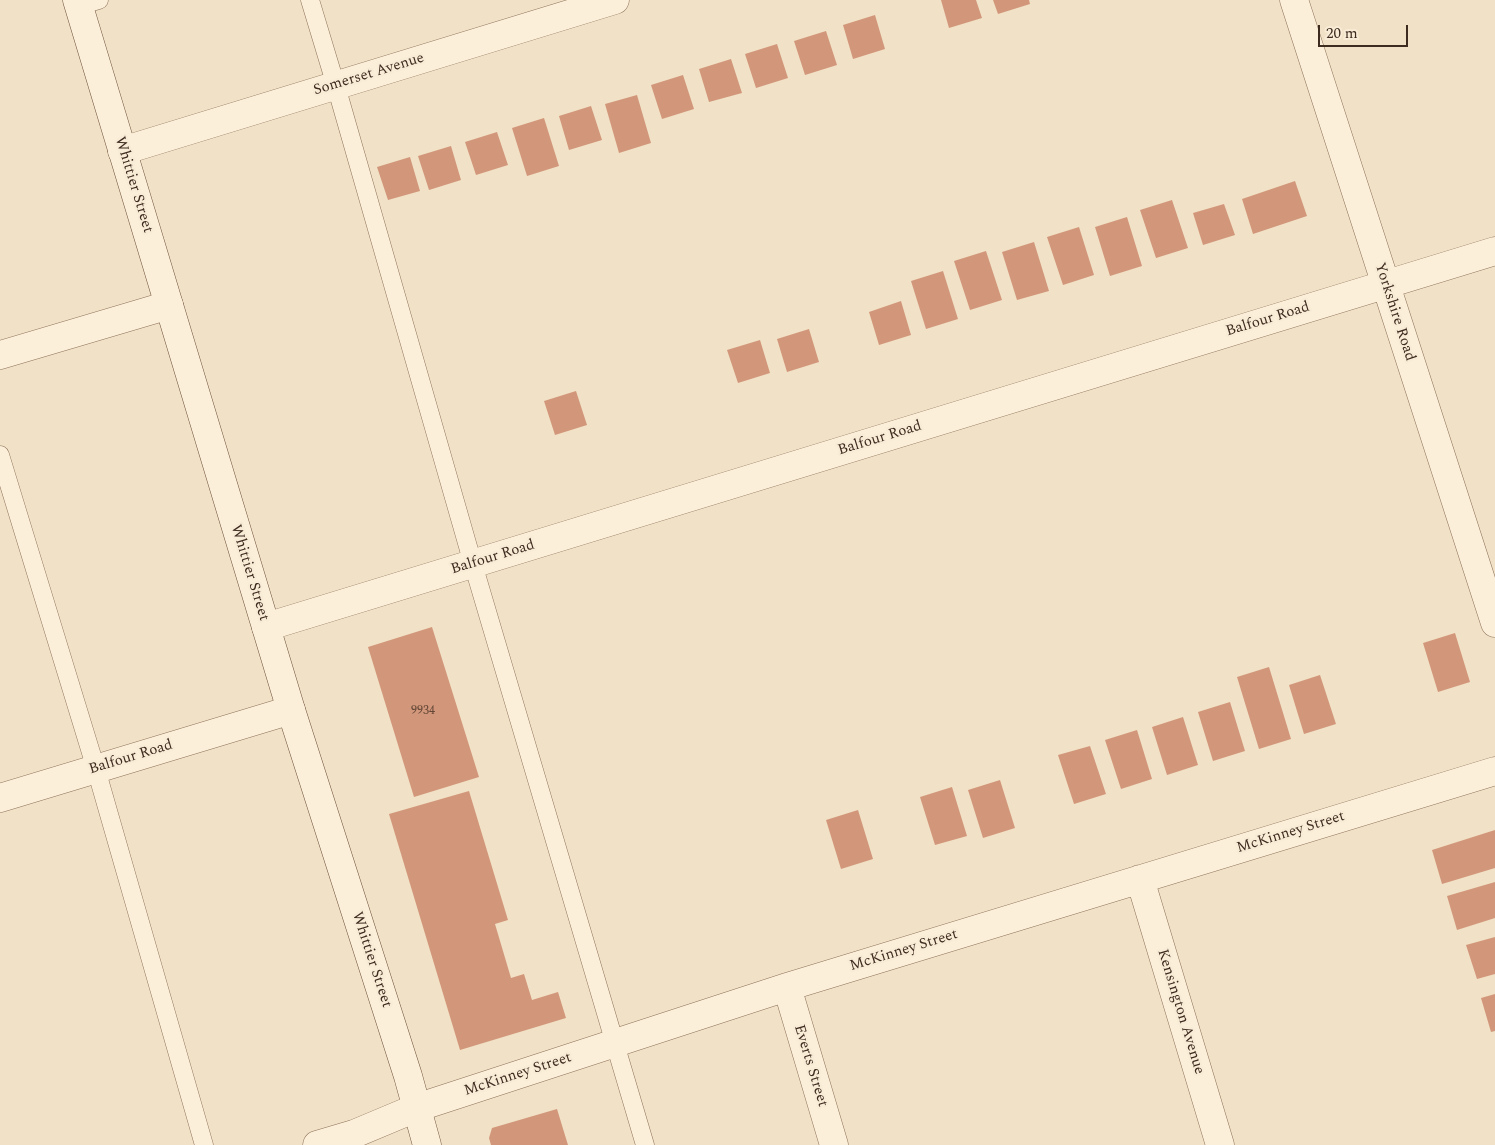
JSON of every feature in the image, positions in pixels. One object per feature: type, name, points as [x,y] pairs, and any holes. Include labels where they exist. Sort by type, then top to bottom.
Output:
[{"type":"street","name":"Somerset Avenue","points":[[122,151],[615,0]]},
{"type":"street","name":"Yorkshire Road","points":[[1294,0],[1495,623]]},
{"type":"street","name":"Whittier Street","points":[[85,2],[122,151],[291,710],[408,1076],[427,1145]]},
{"type":"street","name":"Balfour Road","points":[[266,627],[1495,251]]},
{"type":"street","points":[[0,355],[169,305]]},
{"type":"street","name":"Balfour Road","points":[[0,798],[291,710]]},
{"type":"street","name":"McKinney Street","points":[[316,1145],[354,1134],[416,1108],[787,987],[1495,771]]},
{"type":"street","name":"Kensington Avenue","points":[[1140,879],[1220,1145]]},
{"type":"street","name":"Everts Street","points":[[787,987],[834,1145]]},
{"type":"lane","points":[[310,0],[473,564],[645,1145]]},
{"type":"lane","points":[[0,455],[96,769],[204,1145]]},
{"type":"building","points":[[941,0],[976,0],[982,18],[949,28]]},
{"type":"building","points":[[993,0],[1029,0],[1030,4],[998,14]]},
{"type":"building","points":[[875,15],[885,49],[853,59],[843,25]]},
{"type":"building","points":[[826,31],[837,65],[805,75],[794,41]]},
{"type":"building","points":[[777,44],[788,78],[756,88],[745,54]]},
{"type":"building","points":[[731,59],[742,93],[709,102],[699,69]]},
{"type":"building","points":[[683,75],[694,109],[662,119],[651,85]]},
{"type":"building","points":[[637,95],[651,143],[619,153],[605,104]]},
{"type":"building","points":[[591,106],[602,140],[569,150],[559,116]]},
{"type":"building","points":[[544,118],[559,166],[527,176],[512,128]]},
{"type":"building","points":[[497,132],[508,165],[476,175],[465,142]]},
{"type":"building","points":[[451,146],[461,180],[429,190],[418,156]]},
{"type":"building","points":[[410,157],[420,191],[388,200],[377,167]]},
{"type":"building","points":[[1295,181],[1307,216],[1253,234],[1242,199]]},
{"type":"building","points":[[1172,200],[1188,248],[1156,258],[1140,210]]},
{"type":"building","points":[[1224,204],[1235,235],[1203,245],[1193,213]]},
{"type":"building","points":[[1127,217],[1142,266],[1110,276],[1095,227]]},
{"type":"building","points":[[1079,227],[1094,275],[1063,285],[1047,237]]},
{"type":"building","points":[[1034,242],[1049,291],[1017,300],[1002,252]]},
{"type":"building","points":[[986,251],[1002,300],[970,310],[954,261]]},
{"type":"building","points":[[943,271],[958,319],[926,329],[911,281]]},
{"type":"building","points":[[901,301],[911,335],[879,345],[869,312]]},
{"type":"building","points":[[809,329],[819,362],[787,372],[777,339]]},
{"type":"building","points":[[760,340],[770,373],[738,383],[727,350]]},
{"type":"building","points":[[576,391],[587,425],[555,435],[544,401]]},
{"type":"building","points":[[432,627],[479,777],[414,797],[368,647]]},
{"type":"building","points":[[1455,633],[1470,682],[1438,692],[1423,643]]},
{"type":"building","points":[[1269,667],[1291,739],[1259,749],[1237,677]]},
{"type":"building","points":[[1320,675],[1336,724],[1304,734],[1289,685]]},
{"type":"building","points":[[1230,702],[1245,751],[1213,761],[1198,712]]},
{"type":"building","points":[[1183,717],[1198,765],[1167,775],[1152,727]]},
{"type":"building","points":[[1137,730],[1152,779],[1121,789],[1105,740]]},
{"type":"building","points":[[1090,746],[1106,794],[1074,804],[1058,755]]},
{"type":"building","points":[[1000,780],[1015,828],[983,838],[968,790]]},
{"type":"building","points":[[952,787],[967,836],[935,845],[920,797]]},
{"type":"building","points":[[469,791],[508,920],[495,924],[511,978],[524,974],[532,1000],[558,992],[566,1018],[460,1050],[389,814]]},
{"type":"building","points":[[858,810],[873,859],[841,869],[826,820]]},
{"type":"building","points":[[1495,830],[1495,868],[1442,884],[1432,850]]},
{"type":"building","points":[[1495,882],[1495,918],[1457,930],[1447,896]]},
{"type":"building","points":[[1495,937],[1495,974],[1477,979],[1466,945]]},
{"type":"building","points":[[1495,994],[1495,1031],[1491,1032],[1481,998]]},
{"type":"building","points":[[557,1109],[568,1145],[491,1145],[489,1138],[492,1128]]}]
